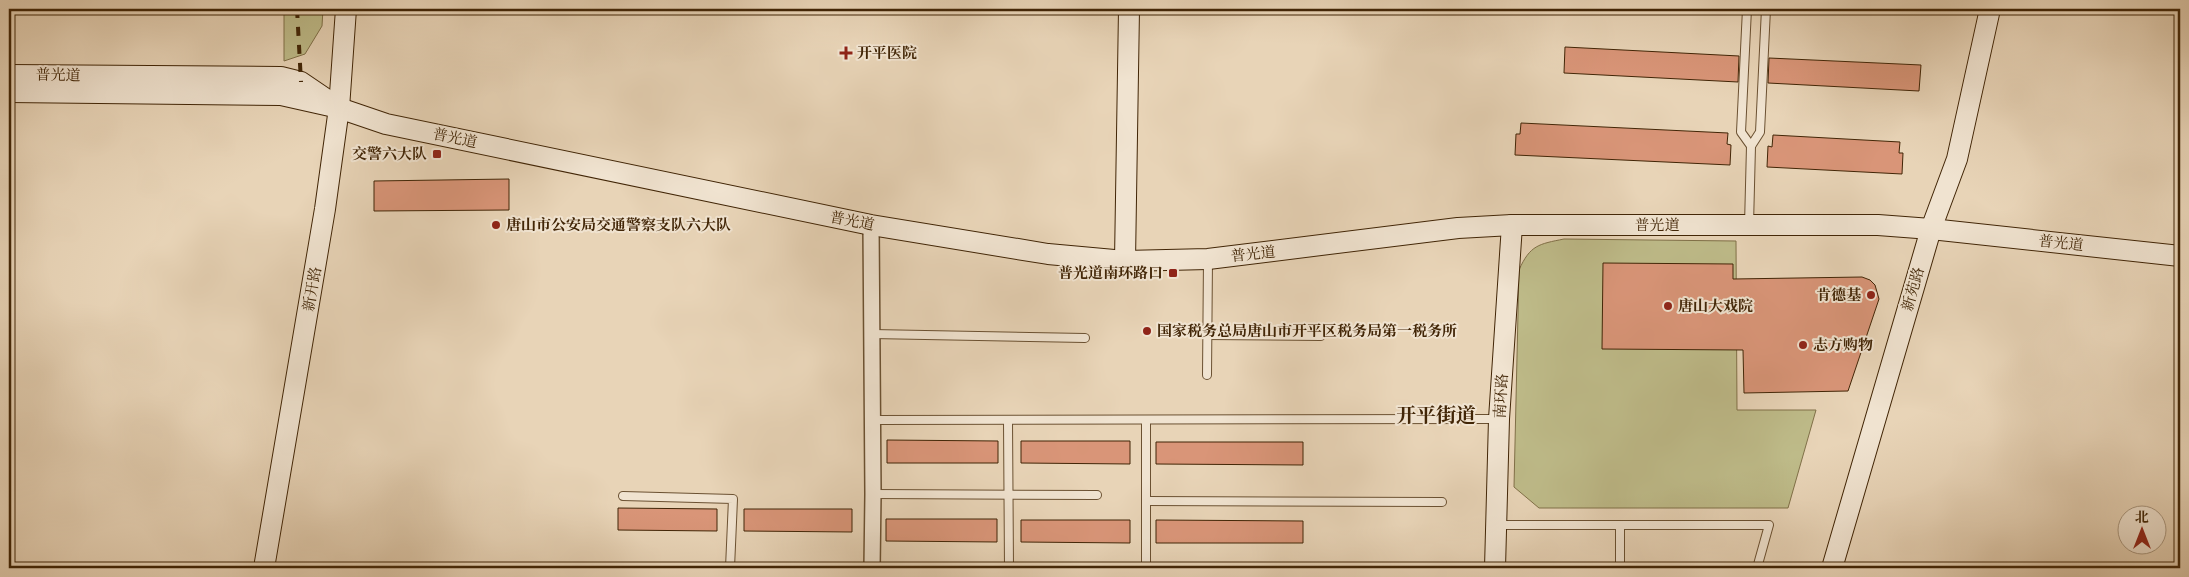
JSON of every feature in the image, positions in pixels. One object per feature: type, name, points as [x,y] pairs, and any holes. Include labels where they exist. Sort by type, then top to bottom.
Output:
[{"type":"street","name":"新开路","points":[[264,568],[325,209],[339,108],[346,9]]},
{"type":"street","points":[[1125,260],[1129,9]]},
{"type":"street","name":"新苑路","points":[[1832,568],[1930,229],[1957,159],[1990,9]]},
{"type":"street","name":"普光道","points":[[9,74],[281,77],[301,82],[339,108]]},
{"type":"street","name":"普光道","points":[[9,92],[281,95],[339,108],[386,124],[871,225],[1048,254],[1125,260],[1208,259],[1458,228],[1512,225],[1878,225],[2180,256]]},
{"type":"street","points":[[871,225],[872,568]]},
{"type":"street","name":"南环路","points":[[1495,568],[1500,419],[1512,225]]},
{"type":"lane","points":[[1748,9],[1741,132],[1751,146]]},
{"type":"lane","points":[[1749,225],[1751,146],[1760,132],[1766,9]]},
{"type":"lane","points":[[1206,375],[1208,259]]},
{"type":"lane","points":[[872,334],[1085,338]]},
{"type":"lane","points":[[1207,336],[1321,336]]},
{"type":"lane","points":[[873,420],[1500,419]]},
{"type":"lane","points":[[1008,421],[1008,568]]},
{"type":"lane","points":[[1146,421],[1146,568]]},
{"type":"lane","points":[[873,494],[1097,495]]},
{"type":"lane","points":[[623,496],[733,498],[730,568]]},
{"type":"lane","points":[[1146,501],[1442,502]]},
{"type":"lane","points":[[1496,525],[1769,526],[1757,568]]},
{"type":"lane","points":[[1620,525],[1620,568]]},
{"type":"shaded area","points":[[284,9],[323,9],[322,26],[305,54],[284,61]]},
{"type":"shaded area","points":[[1564,239],[1736,241],[1737,410],[1816,410],[1788,508],[1539,508],[1514,487],[1519,270],[1527,255],[1536,247],[1548,242]]},
{"type":"building","points":[[1565,47],[1739,56],[1738,82],[1564,73]]},
{"type":"building","points":[[1769,58],[1921,65],[1919,91],[1768,83]]},
{"type":"building","points":[[1521,123],[1728,133],[1727,144],[1731,145],[1730,165],[1515,155],[1516,134],[1520,134]]},
{"type":"building","points":[[1773,135],[1900,142],[1899,153],[1903,153],[1902,174],[1767,167],[1768,146],[1772,147]]},
{"type":"building","points":[[509,179],[509,210],[374,211],[374,181]]},
{"type":"building","points":[[1603,263],[1733,264],[1733,279],[1862,277],[1870,280],[1875,285],[1879,299],[1848,391],[1744,393],[1743,350],[1602,349]]},
{"type":"building","points":[[887,440],[998,441],[998,463],[887,463]]},
{"type":"building","points":[[1021,441],[1130,441],[1130,464],[1021,463]]},
{"type":"building","points":[[1156,442],[1303,442],[1303,465],[1156,464]]},
{"type":"building","points":[[618,508],[717,509],[717,531],[618,530]]},
{"type":"building","points":[[744,509],[852,509],[852,532],[744,531]]},
{"type":"building","points":[[886,519],[997,519],[997,542],[886,541]]},
{"type":"building","points":[[1021,520],[1130,520],[1130,543],[1021,542]]},
{"type":"building","points":[[1156,520],[1303,521],[1303,543],[1156,543]]},
{"type":"railway","points":[[297,9],[301,82]]},
{"type":"place","name":"开平医院","points":[[846,53]]},
{"type":"place","name":"交警六大队","points":[[437,154]]},
{"type":"place","name":"唐山市公安局交通警察支队六大队","points":[[496,225]]},
{"type":"place","name":"普光道南环路口","points":[[1173,273]]},
{"type":"place","name":"肯德基","points":[[1871,295]]},
{"type":"place","name":"唐山大戏院","points":[[1668,306]]},
{"type":"place","name":"国家税务总局唐山市开平区税务局第一税务所","points":[[1147,331]]},
{"type":"place","name":"志方购物","points":[[1803,345]]},
{"type":"district","name":"开平街道","points":[[1436,415]]}]
